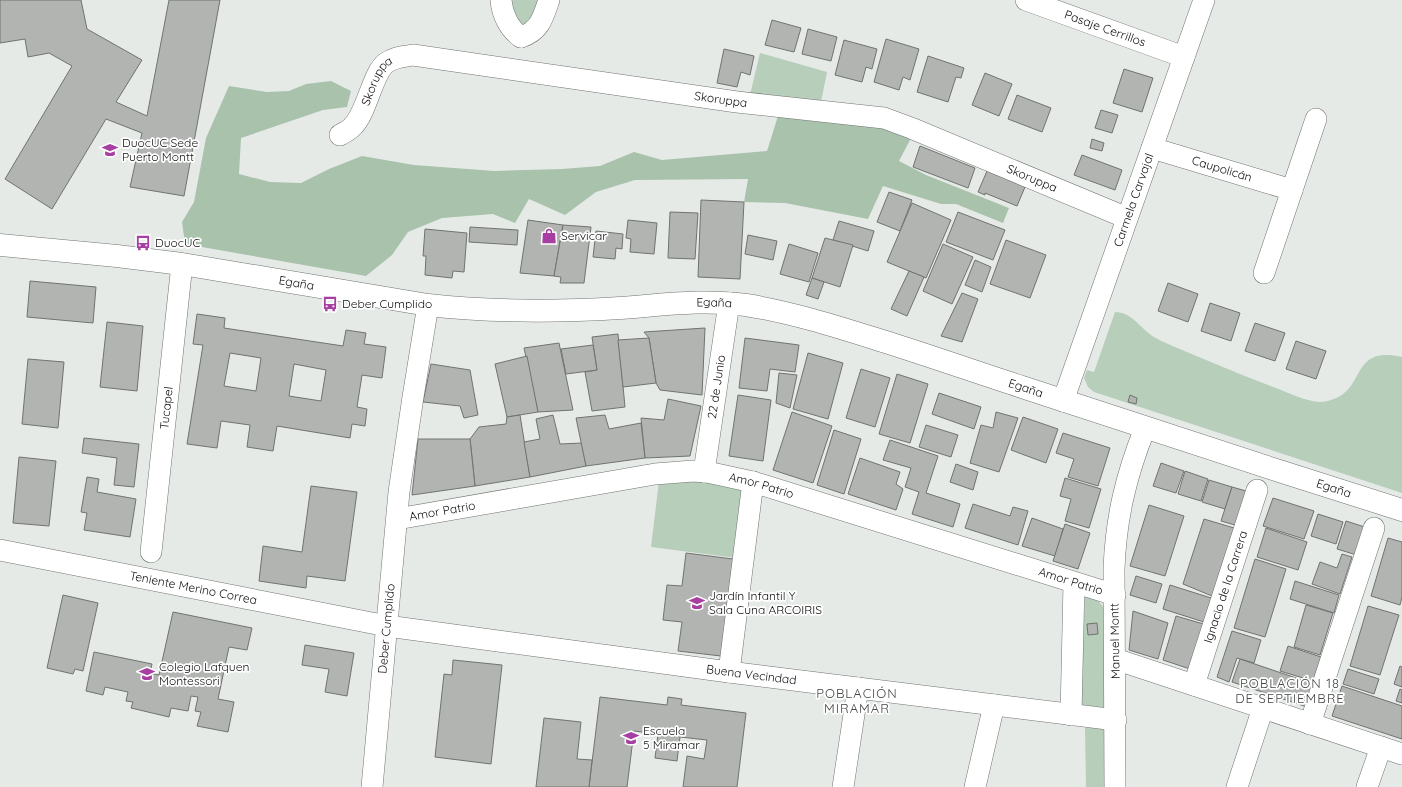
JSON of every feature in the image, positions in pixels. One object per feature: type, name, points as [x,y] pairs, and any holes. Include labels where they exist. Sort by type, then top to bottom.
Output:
[{"type":"main road","name":"Egaña","points":[[0,245],[117,256],[182,264],[428,305],[479,309],[563,310],[703,302],[729,303],[770,310],[832,325],[1145,428],[1402,510]]},
{"type":"street","points":[[501,0],[502,7],[513,32],[521,37]]},
{"type":"street","points":[[521,37],[529,34],[539,25],[549,0]]},
{"type":"street","name":"Pasaje Cerrillos","points":[[1026,0],[1184,57]]},
{"type":"street","name":"Carmela Carvajal","points":[[1063,401],[1204,0]]},
{"type":"street","points":[[518,71],[521,37]]},
{"type":"street","name":"Skoruppa","points":[[340,135],[352,128],[360,118],[376,77],[384,63],[396,58],[413,56],[737,102],[884,118],[1127,218]]},
{"type":"street","points":[[1264,273],[1316,119]]},
{"type":"street","name":"Caupolicán","points":[[1152,148],[1292,190]]},
{"type":"street","name":"Tucapel","points":[[151,552],[182,264]]},
{"type":"street","name":"22 de Junio","points":[[704,472],[729,303]]},
{"type":"street","name":"Deber Cumplido","points":[[372,787],[397,519],[406,444],[428,305]]},
{"type":"street","name":"Manuel Montt","points":[[1115,787],[1115,545],[1124,489],[1133,459],[1145,428]]},
{"type":"street","name":"Amor Patrio","points":[[397,519],[655,474],[693,471],[704,472],[753,482],[1115,595]]},
{"type":"street","points":[[729,672],[753,482]]},
{"type":"street","name":"Ignacio de la Carrera","points":[[1194,685],[1257,490]]},
{"type":"street","points":[[1310,724],[1374,528]]},
{"type":"street","name":"Teniente Merino Correa","points":[[0,550],[387,626]]},
{"type":"street","points":[[1071,715],[1074,583]]},
{"type":"street","name":"Buena Vecindad","points":[[387,626],[729,672],[1116,720]]},
{"type":"street","points":[[1115,659],[1402,754]]},
{"type":"street","points":[[843,787],[858,688]]},
{"type":"street","points":[[975,787],[994,705]]},
{"type":"street","points":[[1237,787],[1263,708]]},
{"type":"street","points":[[1367,787],[1381,747]]},
{"type":"green space","points":[[507,0],[542,0],[536,18],[525,25],[518,24]]},
{"type":"green space","points":[[760,53],[827,72],[821,102],[750,95]]},
{"type":"green space","points":[[331,81],[351,91],[347,107],[323,110],[241,138],[239,174],[270,182],[301,183],[329,169],[362,156],[414,165],[494,171],[562,169],[600,166],[634,152],[662,160],[767,151],[778,116],[880,127],[911,138],[899,161],[926,175],[1009,208],[1003,223],[956,204],[941,204],[883,186],[868,219],[785,203],[744,202],[748,179],[635,180],[596,192],[565,215],[529,199],[515,223],[493,214],[442,218],[408,232],[392,255],[366,276],[185,244],[182,222],[194,202],[206,138],[229,86],[267,92],[289,91],[306,84]]},
{"type":"green space","points":[[1115,312],[1120,312],[1128,316],[1151,335],[1168,344],[1292,394],[1314,401],[1328,401],[1342,395],[1350,387],[1360,370],[1374,357],[1385,355],[1402,357],[1402,493],[1094,392],[1088,387],[1084,378],[1087,370],[1094,372]]},
{"type":"green space","points":[[687,479],[747,487],[737,558],[651,547],[659,481]]},
{"type":"green space","points":[[1085,595],[1097,600],[1106,611],[1107,705],[1104,708],[1083,706],[1081,702]]},
{"type":"green space","points":[[1091,727],[1103,729],[1107,732],[1108,787],[1086,787],[1085,728]]},
{"type":"building","points":[[0,0],[81,0],[87,29],[142,60],[116,102],[147,116],[169,0],[220,0],[184,196],[130,187],[142,133],[106,119],[52,209],[5,179],[72,66],[49,53],[28,57],[25,39],[0,43]]},
{"type":"building","points":[[772,20],[801,28],[794,52],[765,45]]},
{"type":"building","points":[[808,29],[837,37],[831,61],[802,54]]},
{"type":"building","points":[[886,39],[919,49],[910,80],[903,77],[899,90],[874,82]]},
{"type":"building","points":[[844,40],[877,49],[872,69],[866,67],[862,82],[835,75]]},
{"type":"building","points":[[724,49],[754,56],[750,75],[741,72],[737,87],[717,83]]},
{"type":"building","points":[[928,56],[964,68],[961,78],[956,77],[948,102],[917,92]]},
{"type":"building","points":[[1124,69],[1153,78],[1142,112],[1113,103]]},
{"type":"building","points":[[985,73],[1012,84],[999,116],[972,105]]},
{"type":"building","points":[[1017,95],[1051,108],[1042,132],[1008,119]]},
{"type":"building","points":[[1101,110],[1118,115],[1112,133],[1095,128]]},
{"type":"building","points":[[1092,139],[1104,143],[1102,151],[1090,148]]},
{"type":"building","points":[[920,146],[975,168],[968,188],[913,167]]},
{"type":"building","points":[[1082,155],[1122,170],[1115,190],[1074,175]]},
{"type":"building","points":[[987,171],[1025,187],[1017,206],[985,193],[985,195],[978,192]]},
{"type":"building","points":[[889,192],[912,200],[900,231],[877,222]]},
{"type":"building","points":[[701,200],[744,202],[740,279],[698,277]]},
{"type":"building","points":[[912,203],[951,220],[926,278],[887,262]]},
{"type":"building","points":[[670,212],[698,213],[695,259],[668,258]]},
{"type":"building","points":[[958,212],[1005,230],[993,260],[946,242]]},
{"type":"building","points":[[528,220],[563,225],[554,276],[520,273]]},
{"type":"building","points":[[628,220],[657,223],[654,254],[630,252],[631,239],[626,238]]},
{"type":"building","points":[[839,221],[874,231],[868,251],[833,240]]},
{"type":"building","points":[[563,225],[591,227],[584,283],[560,283],[561,277],[554,276]]},
{"type":"building","points":[[470,227],[518,230],[517,245],[469,242]]},
{"type":"building","points":[[425,229],[467,233],[464,272],[453,271],[452,278],[425,275],[426,256],[423,256]]},
{"type":"building","points":[[596,231],[623,234],[622,249],[616,248],[615,259],[593,257]]},
{"type":"building","points":[[748,235],[777,241],[773,260],[745,254]]},
{"type":"building","points":[[825,238],[853,245],[840,287],[812,278]]},
{"type":"building","points":[[1006,240],[1046,255],[1030,298],[990,284]]},
{"type":"building","points":[[789,244],[818,253],[809,282],[780,274]]},
{"type":"building","points":[[943,244],[973,257],[952,304],[923,291]]},
{"type":"building","points":[[975,260],[991,267],[982,292],[965,285]]},
{"type":"building","points":[[909,271],[924,277],[907,316],[891,309]]},
{"type":"building","points":[[812,278],[824,282],[818,299],[806,295]]},
{"type":"building","points":[[30,281],[96,287],[93,323],[27,317]]},
{"type":"building","points":[[1168,283],[1198,294],[1188,322],[1158,311]]},
{"type":"building","points":[[962,293],[978,299],[962,342],[941,336]]},
{"type":"building","points":[[1210,303],[1240,313],[1231,341],[1201,331]]},
{"type":"building","points":[[197,314],[225,318],[224,328],[343,346],[346,330],[366,333],[364,344],[386,347],[382,378],[362,375],[357,407],[367,409],[365,426],[352,424],[350,438],[277,426],[273,451],[247,447],[250,425],[221,421],[217,448],[187,444],[203,345],[193,344]],"holes":[[[230,353],[261,358],[256,391],[224,386]],[[294,364],[326,370],[321,401],[289,396]]]},
{"type":"building","points":[[107,322],[143,326],[137,391],[100,387]]},
{"type":"building","points":[[1255,323],[1285,333],[1275,361],[1245,351]]},
{"type":"building","points":[[705,328],[702,395],[660,390],[656,383],[649,338],[644,332]]},
{"type":"building","points":[[618,334],[625,407],[592,411],[585,372],[597,370],[592,337]]},
{"type":"building","points":[[649,338],[656,383],[623,387],[618,340]]},
{"type":"building","points":[[745,338],[799,345],[795,372],[770,369],[767,391],[739,388]]},
{"type":"building","points":[[1296,341],[1326,351],[1316,379],[1286,369]]},
{"type":"building","points":[[559,343],[573,410],[538,412],[524,348]]},
{"type":"building","points":[[593,345],[597,370],[566,374],[561,349]]},
{"type":"building","points":[[808,353],[843,363],[828,419],[793,409]]},
{"type":"building","points":[[527,356],[538,412],[507,417],[495,364]]},
{"type":"building","points":[[28,359],[64,362],[58,428],[22,424]]},
{"type":"building","points":[[431,364],[470,370],[478,415],[464,418],[460,406],[423,402]]},
{"type":"building","points":[[861,369],[890,378],[875,427],[846,418]]},
{"type":"building","points":[[779,373],[797,375],[790,408],[776,403]]},
{"type":"building","points":[[897,374],[928,384],[910,443],[879,434]]},
{"type":"building","points":[[939,393],[981,407],[974,429],[932,414]]},
{"type":"building","points":[[738,395],[771,400],[763,461],[729,456]]},
{"type":"building","points":[[1130,395],[1137,398],[1136,404],[1128,402]]},
{"type":"building","points":[[668,399],[701,406],[690,456],[645,458],[641,418],[664,420]]},
{"type":"building","points":[[792,412],[832,426],[813,483],[773,470]]},
{"type":"building","points":[[996,412],[1018,418],[999,472],[970,463],[981,425],[993,428]]},
{"type":"building","points":[[520,415],[530,477],[475,486],[470,439],[479,427],[506,424],[507,417]]},
{"type":"building","points":[[553,415],[560,444],[582,443],[586,466],[530,477],[524,442],[540,439],[536,419]]},
{"type":"building","points":[[605,415],[609,429],[641,423],[645,458],[586,466],[576,418]]},
{"type":"building","points":[[1023,417],[1058,429],[1046,463],[1011,450]]},
{"type":"building","points":[[926,425],[958,435],[951,457],[919,447]]},
{"type":"building","points":[[834,430],[861,439],[844,494],[817,485]]},
{"type":"building","points":[[1063,433],[1110,448],[1098,486],[1068,477],[1074,459],[1056,453]]},
{"type":"building","points":[[84,438],[139,444],[134,487],[114,485],[117,458],[82,453]]},
{"type":"building","points":[[418,439],[470,439],[475,486],[412,495]]},
{"type":"building","points":[[890,440],[938,456],[926,493],[960,504],[953,527],[912,514],[919,492],[905,487],[911,468],[883,460]]},
{"type":"building","points":[[19,457],[56,461],[49,526],[13,523]]},
{"type":"building","points":[[860,458],[900,472],[896,484],[903,489],[896,510],[848,494]]},
{"type":"building","points":[[1161,463],[1184,471],[1176,493],[1153,486]]},
{"type":"building","points":[[956,464],[978,472],[973,490],[950,482]]},
{"type":"building","points":[[1185,471],[1208,479],[1201,501],[1178,494]]},
{"type":"building","points":[[87,477],[99,479],[97,492],[136,499],[130,537],[84,530],[87,513],[81,512]]},
{"type":"building","points":[[1065,478],[1101,489],[1089,528],[1065,521],[1071,499],[1060,496]]},
{"type":"building","points":[[1209,480],[1232,487],[1225,509],[1202,502]]},
{"type":"building","points":[[311,486],[357,492],[345,581],[307,576],[306,588],[259,581],[263,546],[302,552]]},
{"type":"building","points":[[1232,487],[1246,491],[1235,525],[1221,521]]},
{"type":"building","points":[[1273,498],[1314,511],[1304,539],[1263,526]]},
{"type":"building","points":[[973,504],[1010,516],[1013,507],[1028,511],[1018,545],[965,528]]},
{"type":"building","points":[[1149,505],[1184,516],[1165,576],[1130,566]]},
{"type":"building","points":[[1318,514],[1343,522],[1336,544],[1311,536]]},
{"type":"building","points":[[1032,518],[1063,529],[1055,556],[1022,546]]},
{"type":"building","points":[[1204,519],[1234,528],[1212,596],[1183,584]]},
{"type":"building","points":[[1346,521],[1368,528],[1360,556],[1337,549]]},
{"type":"building","points":[[1065,524],[1090,533],[1078,569],[1053,561]]},
{"type":"building","points":[[1266,528],[1307,542],[1298,570],[1257,557]]},
{"type":"building","points":[[1388,538],[1402,542],[1402,597],[1400,605],[1371,596]]},
{"type":"building","points":[[686,553],[733,559],[721,656],[678,651],[682,622],[663,620],[667,585],[682,586]]},
{"type":"building","points":[[1342,554],[1352,557],[1340,594],[1312,584],[1320,562],[1337,568]]},
{"type":"building","points":[[1255,559],[1286,569],[1265,637],[1234,628]]},
{"type":"building","points":[[1136,576],[1162,584],[1156,603],[1130,595]]},
{"type":"building","points":[[1295,581],[1339,595],[1334,613],[1290,599]]},
{"type":"building","points":[[1170,585],[1211,598],[1204,622],[1163,609]]},
{"type":"building","points":[[63,595],[98,603],[83,671],[75,669],[73,674],[47,668]]},
{"type":"building","points":[[1306,605],[1333,613],[1320,655],[1294,647]]},
{"type":"building","points":[[1368,606],[1399,615],[1380,675],[1350,666]]},
{"type":"building","points":[[1133,611],[1168,623],[1158,659],[1129,650]]},
{"type":"building","points":[[173,612],[252,628],[247,650],[229,647],[218,699],[234,702],[228,732],[197,726],[201,712],[195,711],[198,697],[191,696],[188,711],[171,708],[169,717],[131,708],[133,702],[126,701],[128,692],[105,687],[103,695],[86,691],[94,652],[152,664],[150,673],[159,675]]},
{"type":"building","points":[[1176,616],[1207,625],[1193,670],[1163,660]]},
{"type":"building","points":[[1097,623],[1098,634],[1088,635],[1087,624]]},
{"type":"building","points":[[1232,631],[1261,640],[1254,663],[1237,658],[1229,682],[1217,677]]},
{"type":"building","points":[[305,645],[354,653],[347,696],[325,692],[329,669],[302,665]]},
{"type":"building","points":[[1288,646],[1321,657],[1313,681],[1280,671]]},
{"type":"building","points":[[1240,659],[1314,684],[1307,707],[1232,682]]},
{"type":"building","points":[[453,660],[502,665],[491,764],[435,757],[444,674],[452,675]]},
{"type":"building","points":[[1400,666],[1402,667],[1402,687],[1394,684]]},
{"type":"building","points":[[1348,669],[1379,679],[1374,694],[1343,684]]},
{"type":"building","points":[[1342,686],[1402,706],[1402,739],[1332,716]]},
{"type":"building","points":[[1400,689],[1402,690],[1402,703],[1396,701]]},
{"type":"building","points":[[600,697],[667,705],[668,697],[682,699],[681,705],[746,713],[737,787],[683,787],[687,756],[704,759],[707,740],[680,737],[677,761],[655,758],[658,734],[634,731],[627,787],[589,787]]},
{"type":"building","points":[[544,718],[581,722],[577,759],[592,760],[589,787],[536,787]]},
{"type":"place","name":"DuocUC Sede Puerto Montt","points":[[110,150]]},
{"type":"place","name":"Servicar","points":[[549,236]]},
{"type":"place","name":"DuocUC","points":[[143,243]]},
{"type":"place","name":"Deber Cumplido","points":[[330,304]]},
{"type":"place","name":"Jardín Infantil Y Sala Cuna ARCOIRIS","points":[[697,603]]},
{"type":"place","name":"Colegio Lafquen Montessori","points":[[147,674]]},
{"type":"place","name":"Escuela 5 Miramar","points":[[631,738]]},
{"type":"district","name":"POBLACIÓN 18 DE SEPTIEMBRE","points":[[1290,690]]},
{"type":"district","name":"POBLACIÓN MIRAMAR","points":[[857,700]]}]
